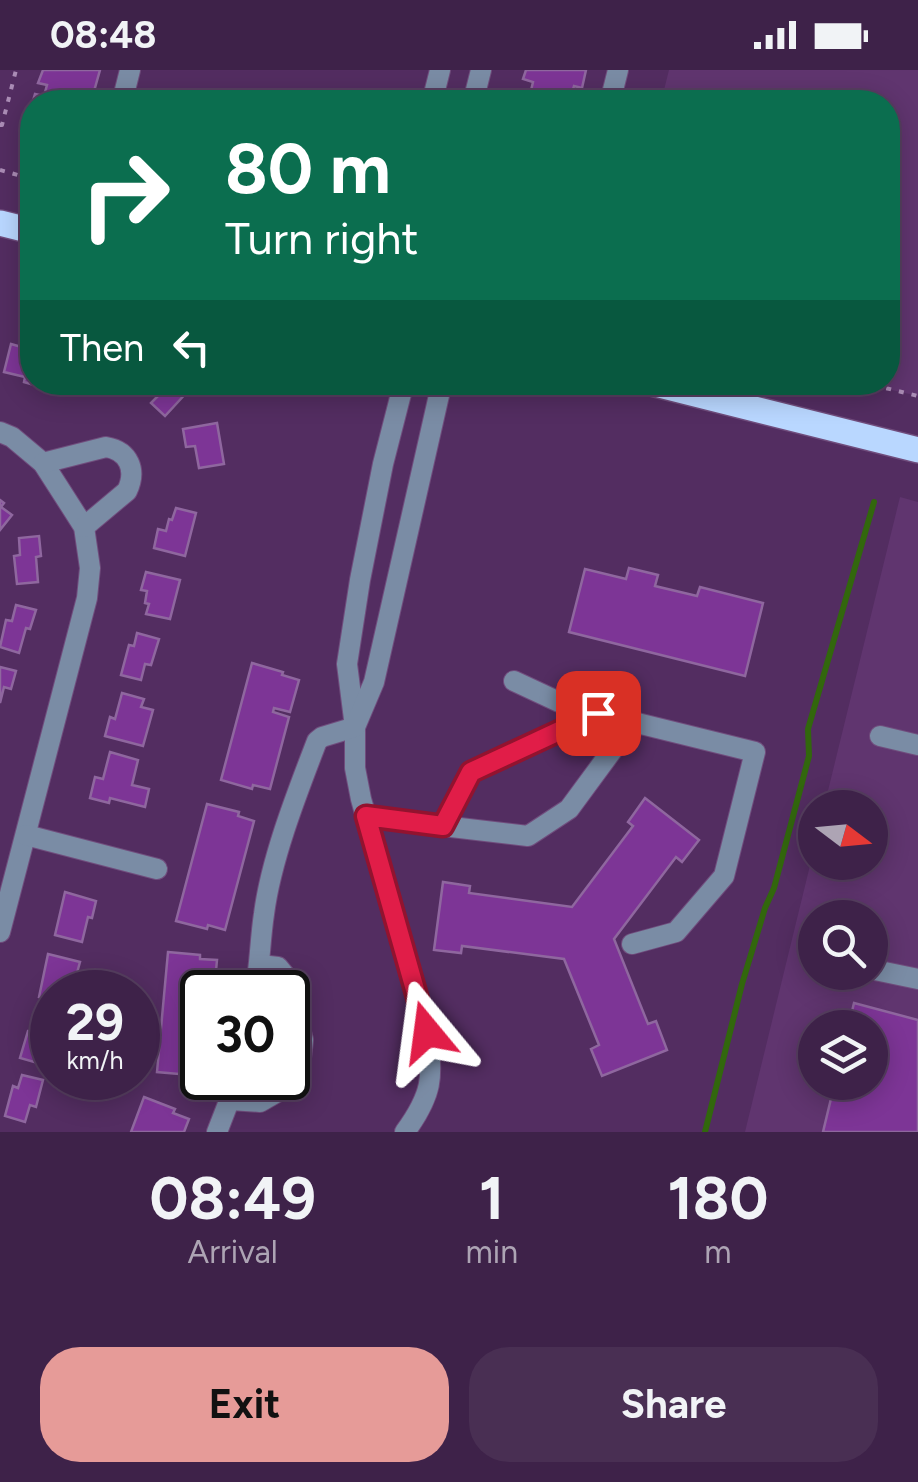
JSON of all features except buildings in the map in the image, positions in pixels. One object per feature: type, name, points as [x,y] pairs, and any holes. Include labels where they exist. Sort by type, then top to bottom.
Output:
[{"type":"main road","points":[[699,395],[918,450]]},
{"type":"street","points":[[400,395],[346,664],[355,727],[355,768],[427,1032],[432,1065],[429,1090],[406,1132]]},
{"type":"street","points":[[355,727],[374,682],[439,395]]},
{"type":"street","points":[[393,422],[430,430]]},
{"type":"street","points":[[0,432],[43,463],[84,527],[90,568],[87,598],[0,932]]},
{"type":"street","points":[[43,463],[106,447],[116,449],[129,460],[132,471],[127,491],[84,527]]},
{"type":"street","points":[[358,593],[392,600]]},
{"type":"street","points":[[514,681],[559,702],[755,752],[724,876],[676,932],[632,944]]},
{"type":"street","points":[[443,826],[471,772],[598,713]]},
{"type":"street","points":[[366,816],[528,836],[570,809],[633,722]]},
{"type":"street","points":[[259,970],[270,886],[317,741],[355,727]]},
{"type":"street","points":[[880,736],[918,745]]},
{"type":"street","points":[[26,835],[157,869]]},
{"type":"street","points":[[260,965],[280,970]]},
{"type":"street","points":[[888,973],[918,979]]},
{"type":"street","points":[[217,1132],[230,1100],[264,1100]]},
{"type":"path","points":[[0,125],[16,70]]},
{"type":"shaded area","points":[[669,70],[918,70],[918,396],[900,392],[900,90],[664,90]]},
{"type":"shaded area","points":[[900,497],[918,502],[918,1132],[745,1132],[798,915],[798,990],[888,990],[888,900],[802,900],[806,880],[888,880],[888,790],[828,790]]},
{"type":"waterway","points":[[705,1132],[742,984],[774,888],[809,756],[808,729],[874,502]]},
{"type":"route","points":[[427,1032],[366,816],[443,826],[471,772],[598,713]]}]
